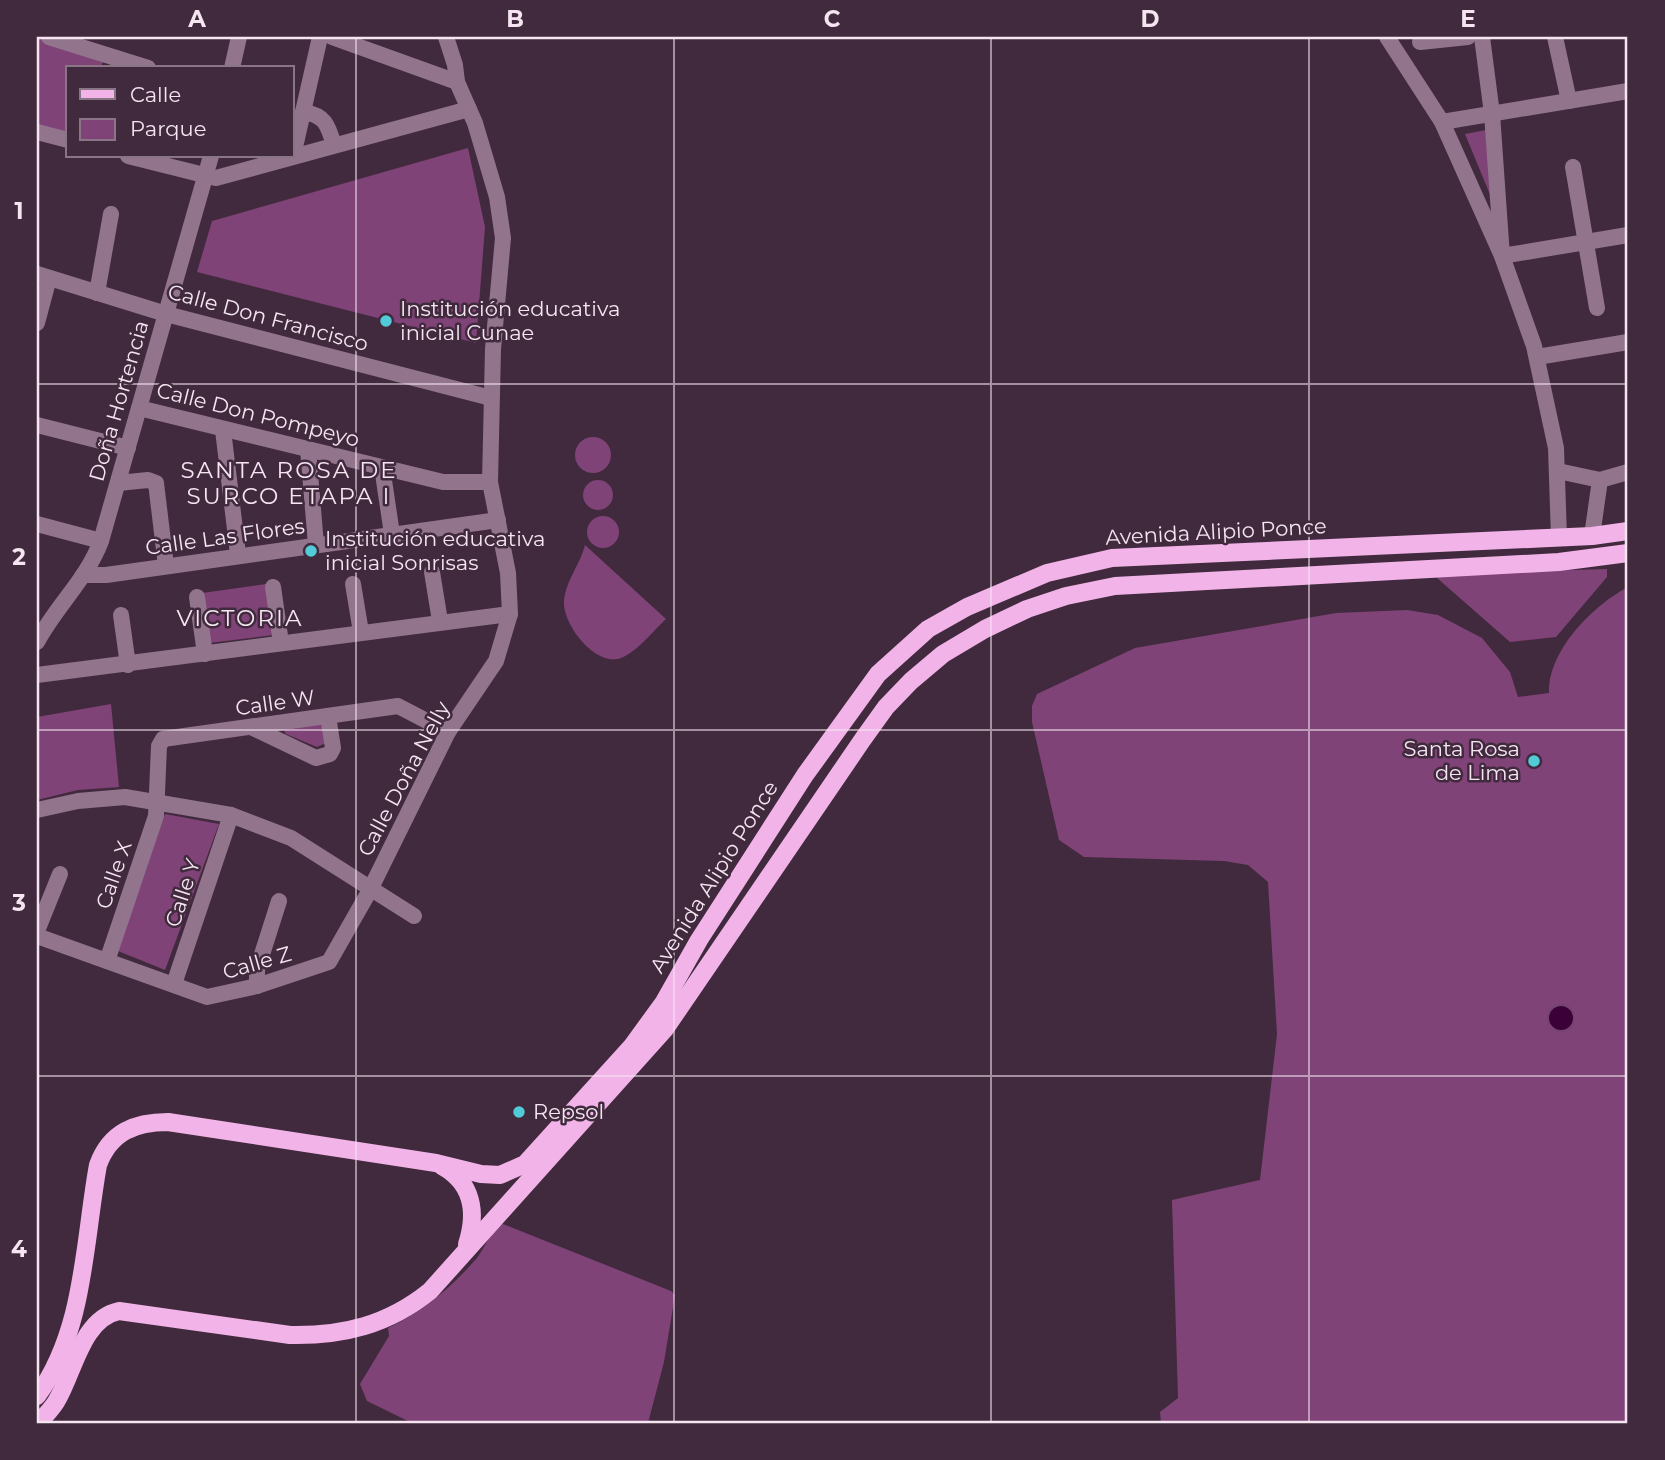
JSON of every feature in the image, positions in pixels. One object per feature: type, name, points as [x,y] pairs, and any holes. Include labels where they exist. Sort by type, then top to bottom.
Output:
[{"type":"main road","name":"Avenida Alipio Ponce","points":[[37,1396],[62,1349],[79,1290],[97,1165],[111,1141],[133,1126],[168,1122],[436,1163],[481,1174],[500,1175],[525,1164],[632,1046],[664,1002],[764,836],[847,713],[878,674],[928,629],[999,591],[1047,573],[1112,558],[1559,538],[1628,531]]},
{"type":"main road","name":"Avenida Alipio Ponce","points":[[79,1290],[87,1305],[290,1335],[331,1334],[389,1320],[411,1306],[464,1254],[503,1207],[632,1069],[665,1029],[871,729],[911,681],[943,654],[995,624],[1066,596],[1115,586],[1559,562],[1628,553]]},
{"type":"main road","points":[[1112,558],[1115,586]]},
{"type":"main road","points":[[436,1163],[452,1171],[469,1195],[474,1223],[464,1254]]},
{"type":"main road","points":[[38,1423],[55,1404],[89,1334],[107,1314],[120,1311]]},
{"type":"street","points":[[49,37],[142,66]]},
{"type":"street","points":[[232,66],[239,37]]},
{"type":"street","points":[[294,152],[320,37]]},
{"type":"street","points":[[332,37],[457,82]]},
{"type":"street","name":"Calle Doña Nelly","points":[[370,890],[448,732],[496,661],[510,614],[508,573],[490,482],[491,398],[503,238],[497,197],[457,82],[446,37]]},
{"type":"street","points":[[1387,37],[1443,122],[1502,256],[1536,357],[1558,471],[1559,538]]},
{"type":"street","points":[[1420,42],[1468,37]]},
{"type":"street","points":[[1482,37],[1492,114],[1502,256]]},
{"type":"street","points":[[1555,37],[1569,101]]},
{"type":"street","points":[[1443,122],[1628,91]]},
{"type":"street","points":[[294,156],[468,108]]},
{"type":"street","points":[[303,112],[315,113],[328,123],[334,145]]},
{"type":"street","points":[[37,132],[66,139]]},
{"type":"street","points":[[135,158],[205,177],[216,177],[286,158]]},
{"type":"street","name":"Doña Hortencia","points":[[37,642],[43,615],[83,575],[102,541],[210,158]]},
{"type":"street","points":[[1573,167],[1597,309]]},
{"type":"street","points":[[97,293],[111,214]]},
{"type":"street","points":[[1502,256],[1628,234]]},
{"type":"street","points":[[37,323],[43,276]]},
{"type":"street","name":"Calle Don Francisco","points":[[43,276],[166,314],[491,398]]},
{"type":"street","points":[[1536,357],[1628,342]]},
{"type":"street","name":"Calle Don Pompeyo","points":[[139,408],[443,482],[490,482]]},
{"type":"street","points":[[37,425],[128,448]]},
{"type":"street","points":[[223,430],[237,554]]},
{"type":"street","points":[[308,449],[316,545]]},
{"type":"street","points":[[382,467],[392,534]]},
{"type":"street","points":[[1558,471],[1600,480],[1628,472]]},
{"type":"street","points":[[118,483],[148,480],[156,483],[166,566]]},
{"type":"street","points":[[1592,536],[1600,480]]},
{"type":"street","name":"Calle Las Flores","points":[[83,575],[498,520]]},
{"type":"street","points":[[37,524],[102,541]]},
{"type":"street","points":[[432,572],[440,621]]},
{"type":"street","points":[[353,584],[361,632]]},
{"type":"street","points":[[273,587],[281,643]]},
{"type":"street","points":[[197,597],[205,654]]},
{"type":"street","points":[[37,675],[510,614]]},
{"type":"street","points":[[121,615],[128,664]]},
{"type":"street","name":"Calle W","points":[[158,801],[159,746],[163,739],[398,706],[448,732]]},
{"type":"street","points":[[253,728],[316,758],[323,758],[330,754],[333,748],[328,716]]},
{"type":"street","points":[[37,810],[78,801],[125,797],[231,815],[291,838],[414,916]]},
{"type":"street","name":"Calle X","points":[[107,961],[156,816],[158,801]]},
{"type":"street","name":"Calle Y","points":[[174,984],[231,815]]},
{"type":"street","points":[[37,931],[60,874]]},
{"type":"street","name":"Calle Z","points":[[37,936],[207,997],[257,986],[329,962],[370,890]]},
{"type":"street","points":[[257,986],[257,970],[279,901]]},
{"type":"green space","points":[[37,38],[103,61],[102,66],[66,66],[66,134],[37,127]]},
{"type":"green space","points":[[1486,130],[1496,209],[1465,134]]},
{"type":"green space","points":[[468,148],[485,227],[476,343],[197,272],[212,221]]},
{"type":"green space","points":[[593,437],[606,442],[611,455],[606,468],[593,473],[580,468],[575,455],[580,442]]},
{"type":"green space","points":[[598,480],[609,484],[613,495],[609,506],[598,510],[587,506],[583,495],[587,484]]},
{"type":"green space","points":[[603,516],[614,521],[619,532],[614,543],[603,548],[592,543],[587,532],[592,521]]},
{"type":"green space","points":[[585,545],[666,619],[639,646],[621,658],[601,657],[591,650],[575,632],[565,610],[567,586]]},
{"type":"green space","points":[[1607,569],[1607,577],[1556,637],[1510,642],[1437,578],[1441,574]]},
{"type":"green space","points":[[266,584],[273,635],[209,643],[202,593]]},
{"type":"green space","points":[[1628,587],[1628,1423],[1161,1423],[1160,1412],[1178,1398],[1172,1200],[1260,1180],[1277,1034],[1268,882],[1248,865],[1224,861],[1084,857],[1059,840],[1032,722],[1032,706],[1037,694],[1135,648],[1336,613],[1407,610],[1438,615],[1482,638],[1510,672],[1518,697],[1549,693],[1556,661],[1575,631],[1600,606]]},
{"type":"green space","points":[[111,704],[119,787],[78,790],[37,800],[37,717]]},
{"type":"green space","points":[[321,722],[326,743],[317,747],[286,734],[282,727]]},
{"type":"green space","points":[[165,814],[219,824],[165,970],[118,951]]},
{"type":"green space","points":[[503,1224],[671,1291],[675,1295],[664,1362],[648,1423],[412,1423],[367,1401],[360,1384],[389,1336],[388,1328],[413,1314],[447,1289],[477,1258],[492,1234]]},
{"type":"shaded area","points":[[1561,1005],[1570,1009],[1574,1018],[1570,1027],[1561,1031],[1552,1027],[1548,1018],[1552,1009]]},
{"type":"place","name":"Institución educativa inicial Cunae","points":[[386,321]]},
{"type":"place","name":"Institución educativa inicial Sonrisas","points":[[311,551]]},
{"type":"place","name":"Santa Rosa de Lima","points":[[1534,761]]},
{"type":"place","name":"Repsol","points":[[519,1112]]},
{"type":"district","name":"SANTA ROSA DE SURCO ETAPA I","points":[[289,483]]},
{"type":"district","name":"VICTORIA","points":[[240,618]]}]
